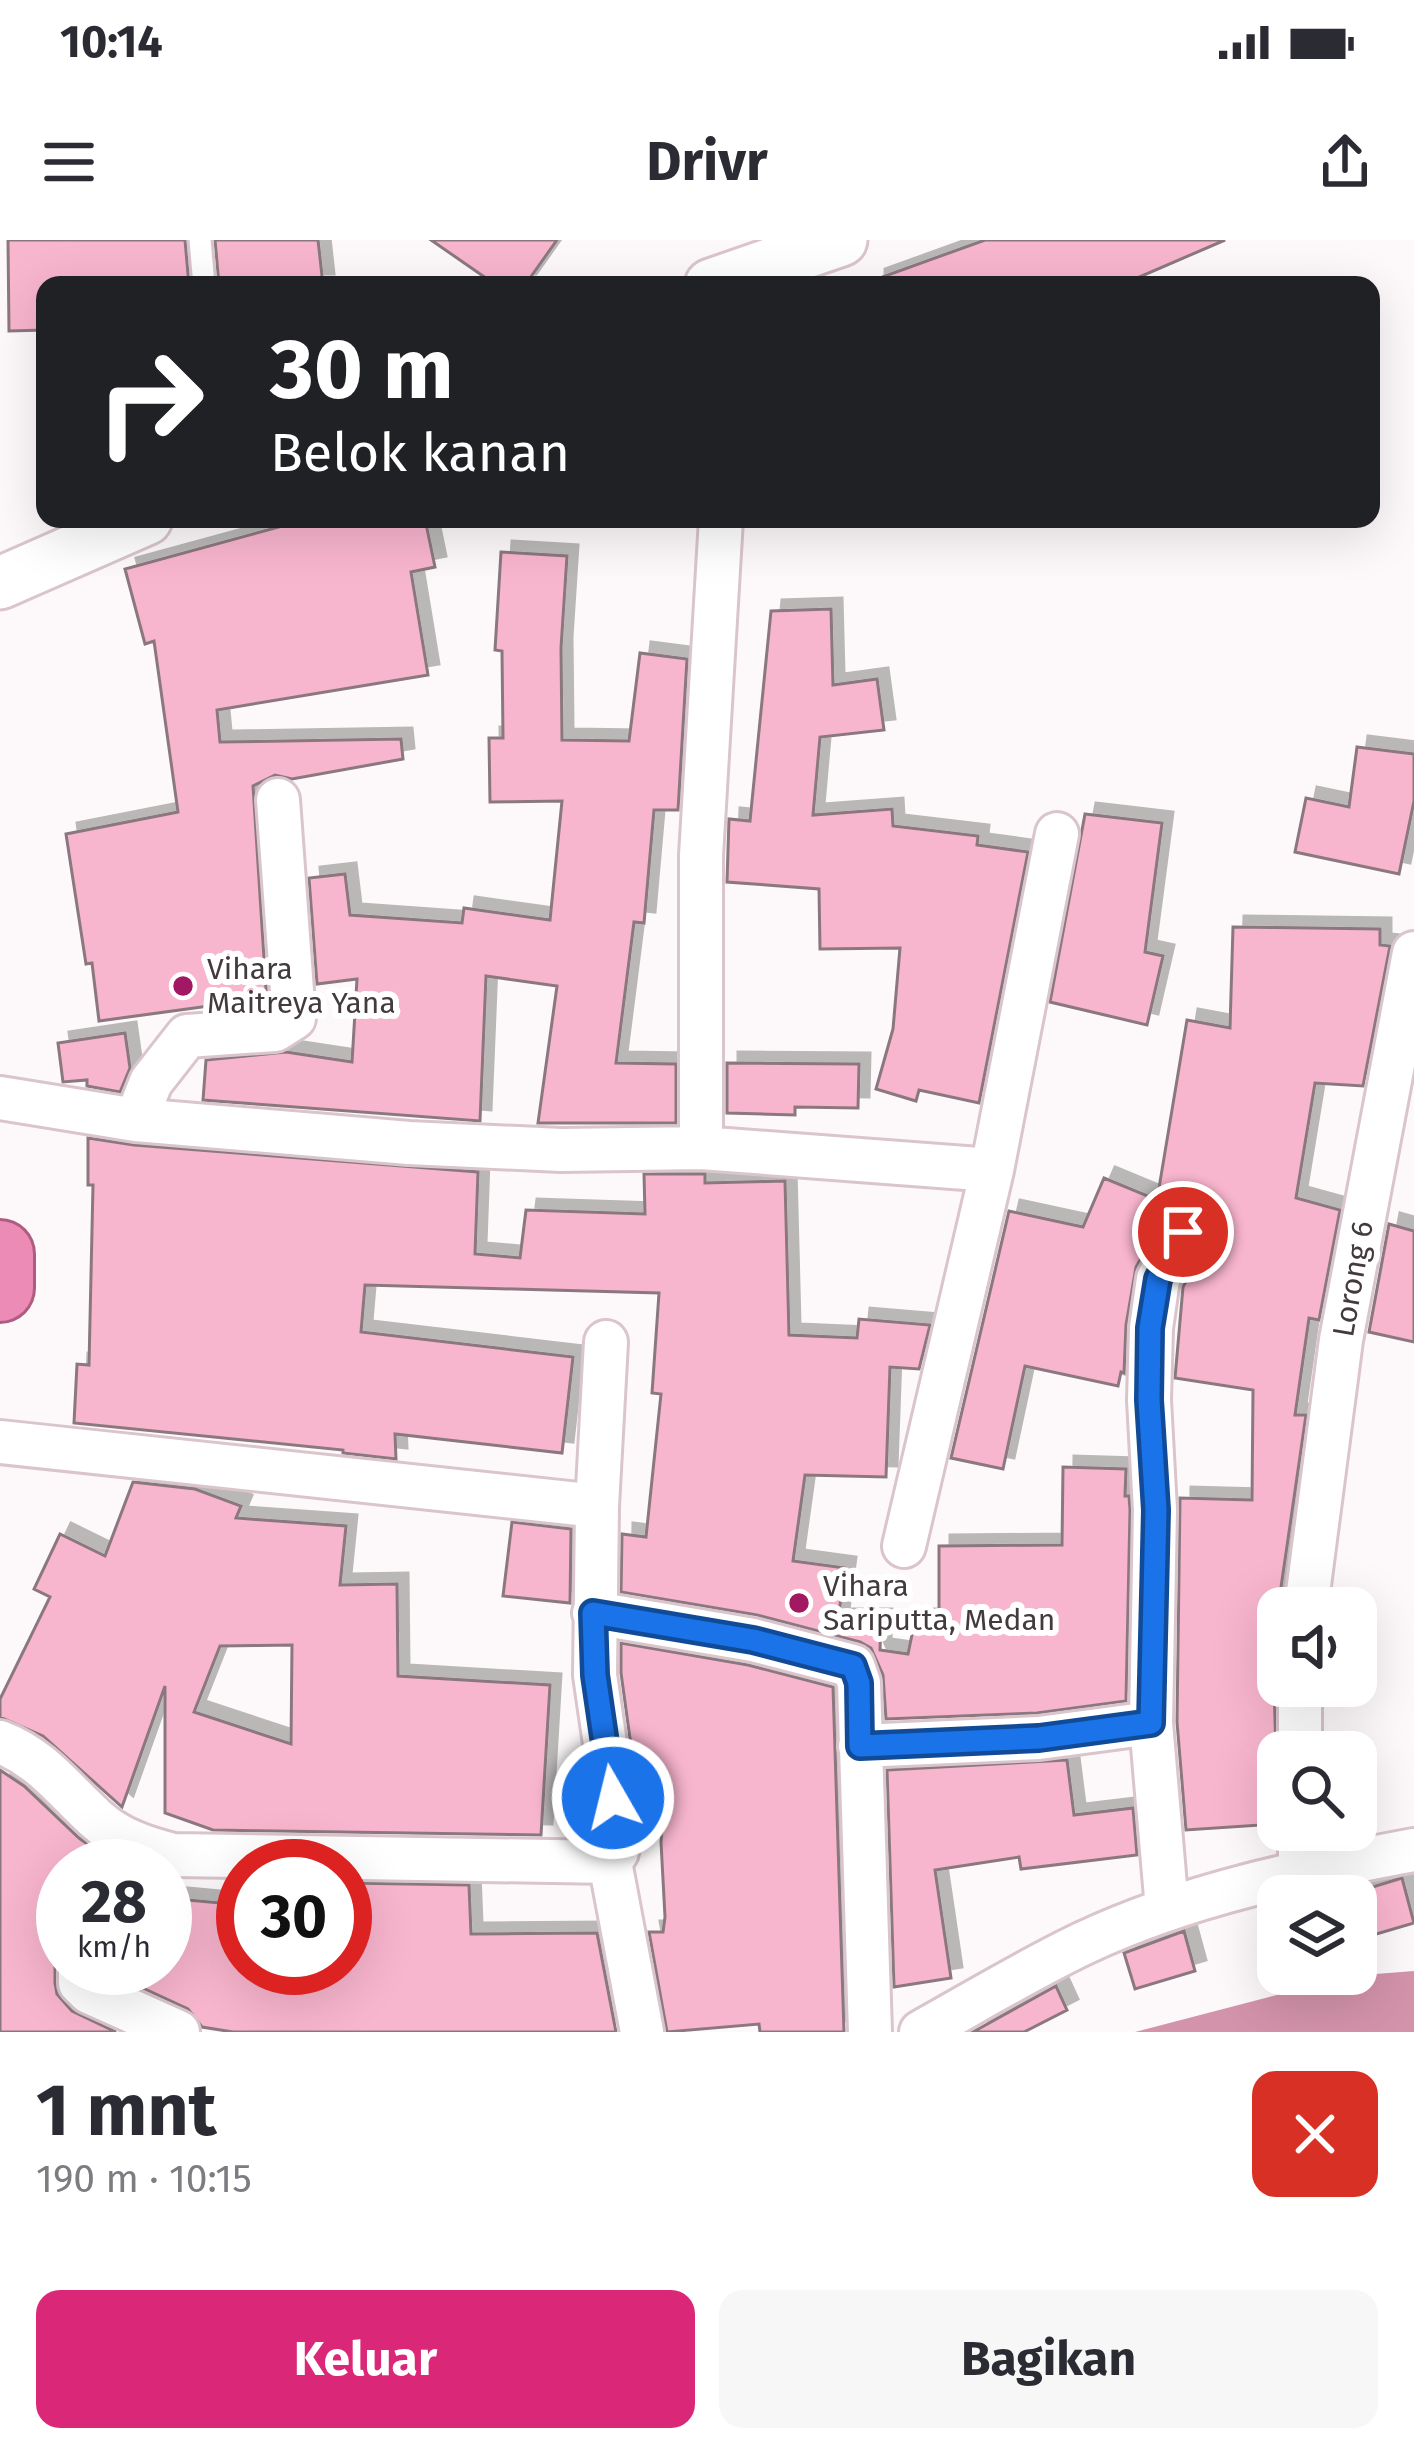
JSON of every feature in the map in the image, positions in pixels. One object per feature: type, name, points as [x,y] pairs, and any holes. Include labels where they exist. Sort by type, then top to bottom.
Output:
[{"type":"highway","points":[[0,1254],[0,1288]]},
{"type":"street","points":[[723,276],[759,252],[841,240]]},
{"type":"street","points":[[0,583],[125,528]]},
{"type":"street","points":[[701,1148],[701,856],[720,528]]},
{"type":"street","points":[[136,1120],[151,1082],[187,1036],[275,1030],[294,1018],[278,800]]},
{"type":"street","points":[[904,1546],[992,1170],[1058,834]]},
{"type":"street","name":"Lorong 6","points":[[1309,1587],[1341,1340],[1414,953]]},
{"type":"street","points":[[0,1098],[136,1120],[409,1143],[561,1150],[701,1148],[992,1170]]},
{"type":"street","points":[[1167,1909],[1151,1723],[1156,1510],[1150,1328],[1158,1279],[1183,1232]]},
{"type":"street","points":[[606,1342],[593,1613],[595,1675],[619,1840],[610,1862],[642,2032]]},
{"type":"street","points":[[0,1442],[597,1507]]},
{"type":"street","points":[[593,1613],[753,1640],[853,1666],[859,1683],[871,2032]]},
{"type":"street","points":[[860,1746],[1039,1738],[1151,1723]]},
{"type":"street","points":[[0,1742],[55,1776],[104,1839]]},
{"type":"street","points":[[1377,1850],[1414,1850]]},
{"type":"street","points":[[921,2032],[1083,1943],[1300,1851]]},
{"type":"street","points":[[192,1855],[610,1862]]},
{"type":"street","points":[[96,1995],[178,2032]]},
{"type":"lane","points":[[200,240],[203,276]]},
{"type":"shaded area","points":[[1414,1971],[1414,2032],[1135,2032],[1277,1995],[1377,1995],[1377,1974]]},
{"type":"building","points":[[8,240],[185,240],[188,276],[36,276],[36,330],[9,331]]},
{"type":"building","points":[[215,240],[318,240],[322,276],[218,276]]},
{"type":"building","points":[[431,240],[557,240],[531,276],[483,276]]},
{"type":"building","points":[[985,240],[1225,240],[1142,276],[885,276]]},
{"type":"building","points":[[275,528],[427,528],[435,567],[411,572],[428,675],[217,710],[220,742],[401,739],[403,759],[292,779],[275,775],[253,786],[267,1005],[209,1006],[99,1021],[66,834],[178,812],[154,641],[145,644],[125,569]]},
{"type":"building","points":[[501,552],[567,556],[562,740],[629,741],[640,653],[687,659],[678,810],[654,810],[644,923],[634,922],[616,1063],[676,1064],[676,1123],[538,1123],[557,986],[486,976],[480,1121],[203,1100],[206,1060],[286,1052],[352,1062],[357,979],[317,984],[309,878],[345,874],[350,915],[462,923],[464,908],[550,920],[562,801],[490,802],[489,738],[503,738],[502,651],[495,650]]},
{"type":"building","points":[[831,609],[833,685],[877,679],[884,730],[820,737],[813,815],[892,809],[893,826],[978,836],[977,845],[1028,852],[979,1103],[919,1090],[916,1101],[876,1089],[893,1029],[900,948],[820,949],[819,889],[727,882],[729,819],[750,821],[771,611]]},
{"type":"building","points":[[1357,747],[1414,754],[1414,801],[1399,874],[1295,852],[1306,798],[1349,807]]},
{"type":"building","points":[[1085,814],[1162,823],[1145,952],[1163,956],[1147,1025],[1050,1002]]},
{"type":"building","points":[[1233,927],[1380,929],[1380,945],[1390,946],[1363,1086],[1315,1083],[1296,1198],[1340,1210],[1319,1320],[1309,1318],[1295,1415],[1306,1415],[1281,1587],[1257,1587],[1257,1707],[1275,1707],[1275,1731],[1257,1731],[1257,1825],[1186,1830],[1177,1722],[1180,1498],[1252,1500],[1253,1390],[1175,1378],[1183,1287],[1206,1243],[1204,1218],[1183,1207],[1169,1211],[1136,1267],[1124,1373],[1118,1386],[1025,1366],[1003,1469],[951,1458],[1009,1211],[1083,1227],[1104,1178],[1157,1200],[1187,1020],[1230,1028]]},
{"type":"building","points":[[125,1033],[130,1068],[120,1092],[87,1086],[87,1080],[63,1082],[58,1043]]},
{"type":"building","points":[[727,1063],[859,1064],[858,1108],[795,1107],[795,1115],[727,1113]]},
{"type":"building","points":[[88,1138],[478,1172],[475,1254],[520,1258],[526,1210],[645,1214],[644,1174],[705,1174],[705,1183],[785,1181],[789,1335],[857,1338],[859,1319],[930,1325],[919,1369],[890,1367],[886,1477],[805,1475],[793,1561],[845,1568],[838,1620],[881,1620],[880,1650],[908,1654],[915,1620],[939,1620],[939,1546],[1062,1545],[1063,1467],[1126,1469],[1125,1496],[1129,1496],[1130,1510],[1126,1701],[1037,1713],[886,1719],[883,1675],[871,1648],[860,1642],[757,1615],[621,1592],[622,1534],[646,1537],[661,1394],[652,1393],[659,1293],[365,1285],[361,1332],[573,1357],[562,1453],[395,1434],[396,1459],[74,1423],[77,1364],[89,1365],[93,1185],[88,1185]]},
{"type":"building","points":[[1389,1224],[1414,1231],[1414,1342],[1369,1332]]},
{"type":"building","points":[[133,1482],[195,1489],[241,1506],[236,1518],[346,1526],[340,1585],[397,1584],[398,1676],[550,1685],[541,1835],[213,1830],[165,1813],[165,1686],[122,1807],[43,1736],[0,1717],[0,1699],[50,1597],[34,1589],[60,1534],[105,1556]],"holes":[[[292,1645],[291,1744],[194,1712],[220,1646]]]},
{"type":"building","points":[[512,1522],[571,1529],[570,1603],[503,1596]]},
{"type":"building","points":[[621,1643],[748,1665],[833,1687],[844,2032],[760,2032],[759,2024],[667,2032],[649,1932],[663,1932],[665,1917],[661,1842],[667,1774],[635,1775]]},
{"type":"building","points":[[1067,1760],[1074,1815],[1133,1808],[1137,1855],[1021,1869],[1019,1857],[935,1870],[951,1978],[894,1987],[887,1770]]},
{"type":"building","points":[[0,1770],[80,1839],[36,1839],[36,1995],[58,1995],[72,2011],[116,2032],[0,2032]]},
{"type":"building","points":[[1402,1878],[1414,1923],[1377,1934],[1377,1886]]},
{"type":"building","points":[[372,1883],[469,1885],[471,1934],[597,1933],[616,2032],[233,2032],[202,2027],[188,2009],[158,1995],[192,1995],[192,1900],[216,1903],[216,1995],[372,1995]]},
{"type":"building","points":[[1184,1931],[1195,1971],[1135,1989],[1124,1953]]},
{"type":"building","points":[[1056,1986],[1067,2010],[1024,2032],[973,2032]]},
{"type":"place","name":"Vihara Maitreya Yana","points":[[183,986]]},
{"type":"place","name":"Vihara Sariputta, Medan","points":[[799,1603]]},
{"type":"route","points":[[613,1798],[595,1675],[593,1613],[753,1640],[843,1661],[857,1672],[860,1746],[1039,1738],[1151,1723],[1156,1510],[1150,1328],[1158,1279],[1183,1232]]}]
